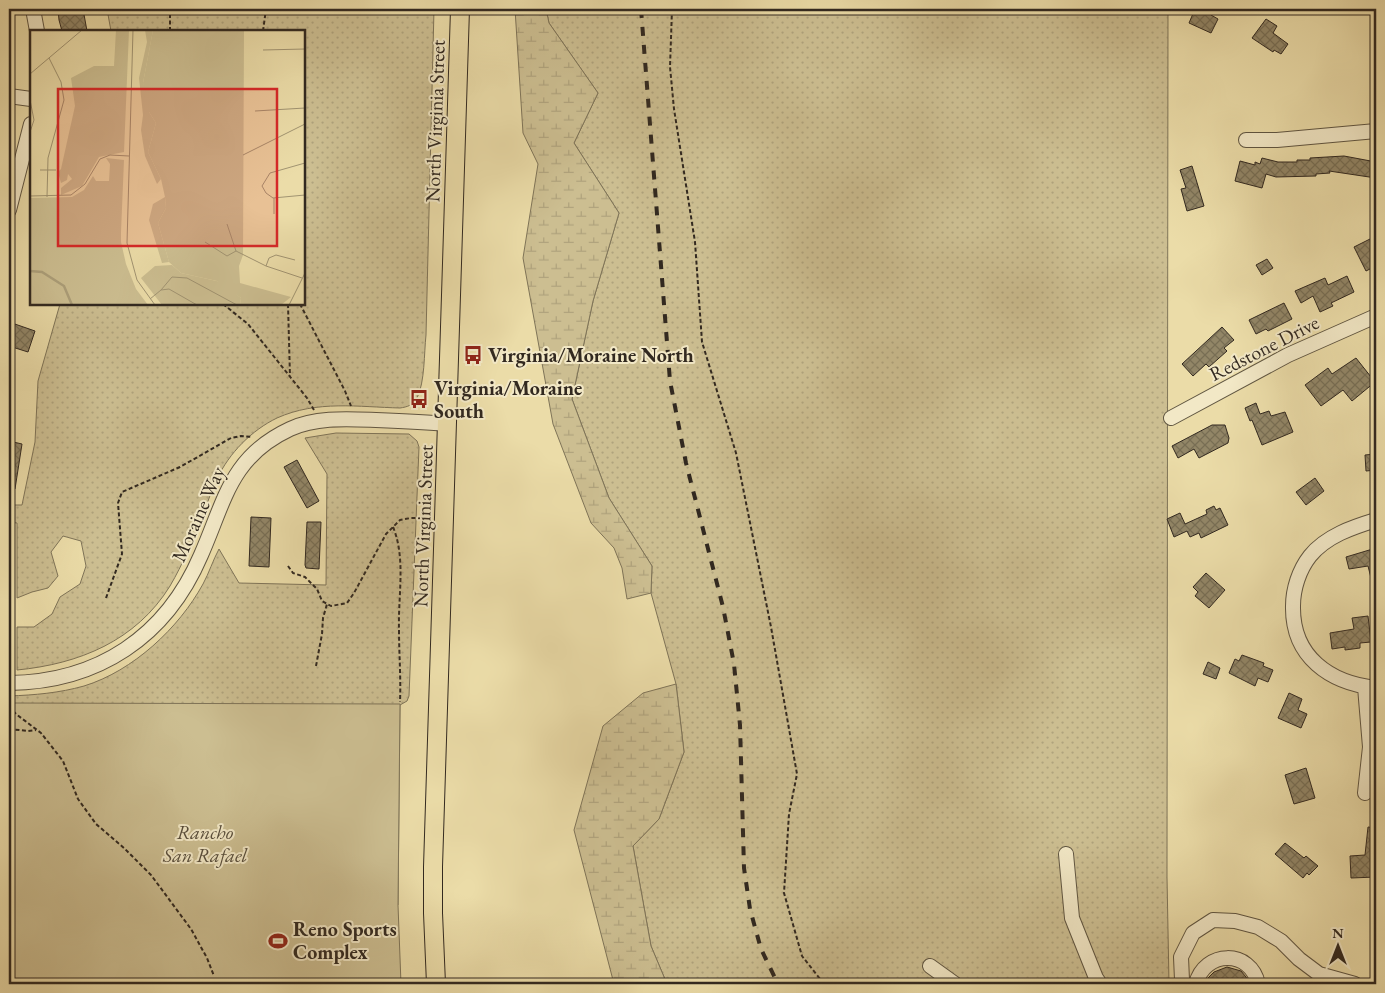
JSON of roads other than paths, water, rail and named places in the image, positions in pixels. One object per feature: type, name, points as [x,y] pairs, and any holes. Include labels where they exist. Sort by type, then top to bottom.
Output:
[{"type":"main road","name":"North Virginia Street","points":[[436,984],[433,866],[460,9]]},
{"type":"street","points":[[33,9],[37,30]]},
{"type":"street","points":[[9,96],[30,99]]},
{"type":"street","points":[[1246,140],[1277,140],[1376,131]]},
{"type":"street","points":[[9,210],[26,163],[30,132]]},
{"type":"street","name":"Redstone Drive","points":[[1171,418],[1288,355],[1376,316]]},
{"type":"street","name":"Moraine Way","points":[[9,683],[59,678],[83,671],[126,650],[145,636],[160,621],[187,585],[202,554],[232,479],[260,447],[291,428],[317,422],[356,420],[448,424]]},
{"type":"street","points":[[1365,793],[1370,747],[1371,687],[1344,681],[1327,672],[1312,660],[1302,647],[1296,632],[1293,616],[1293,598],[1298,578],[1310,556],[1342,532],[1376,520]]},
{"type":"street","points":[[1066,854],[1072,918],[1100,984]]},
{"type":"street","points":[[1185,984],[1182,980],[1181,957],[1193,933],[1213,920],[1235,921],[1258,927],[1281,941],[1299,959],[1319,974],[1355,984]]},
{"type":"street","points":[[1196,984],[1199,973],[1206,966],[1214,960],[1224,958],[1234,958],[1243,962],[1252,969],[1258,984]]},
{"type":"street","points":[[930,966],[955,984]]},
{"type":"railway","points":[[641,9],[670,381],[686,463],[723,607],[734,664],[740,725],[744,868],[750,909],[761,949],[778,984]]},
{"type":"place","name":"Virginia/Moraine North","points":[[473,355]]},
{"type":"place","name":"Virginia/Moraine South","points":[[419,399]]},
{"type":"place","name":"Reno Sports Complex","points":[[278,941]]},
{"type":"park label","name":"Rancho San Rafael","points":[[205,844]]}]
